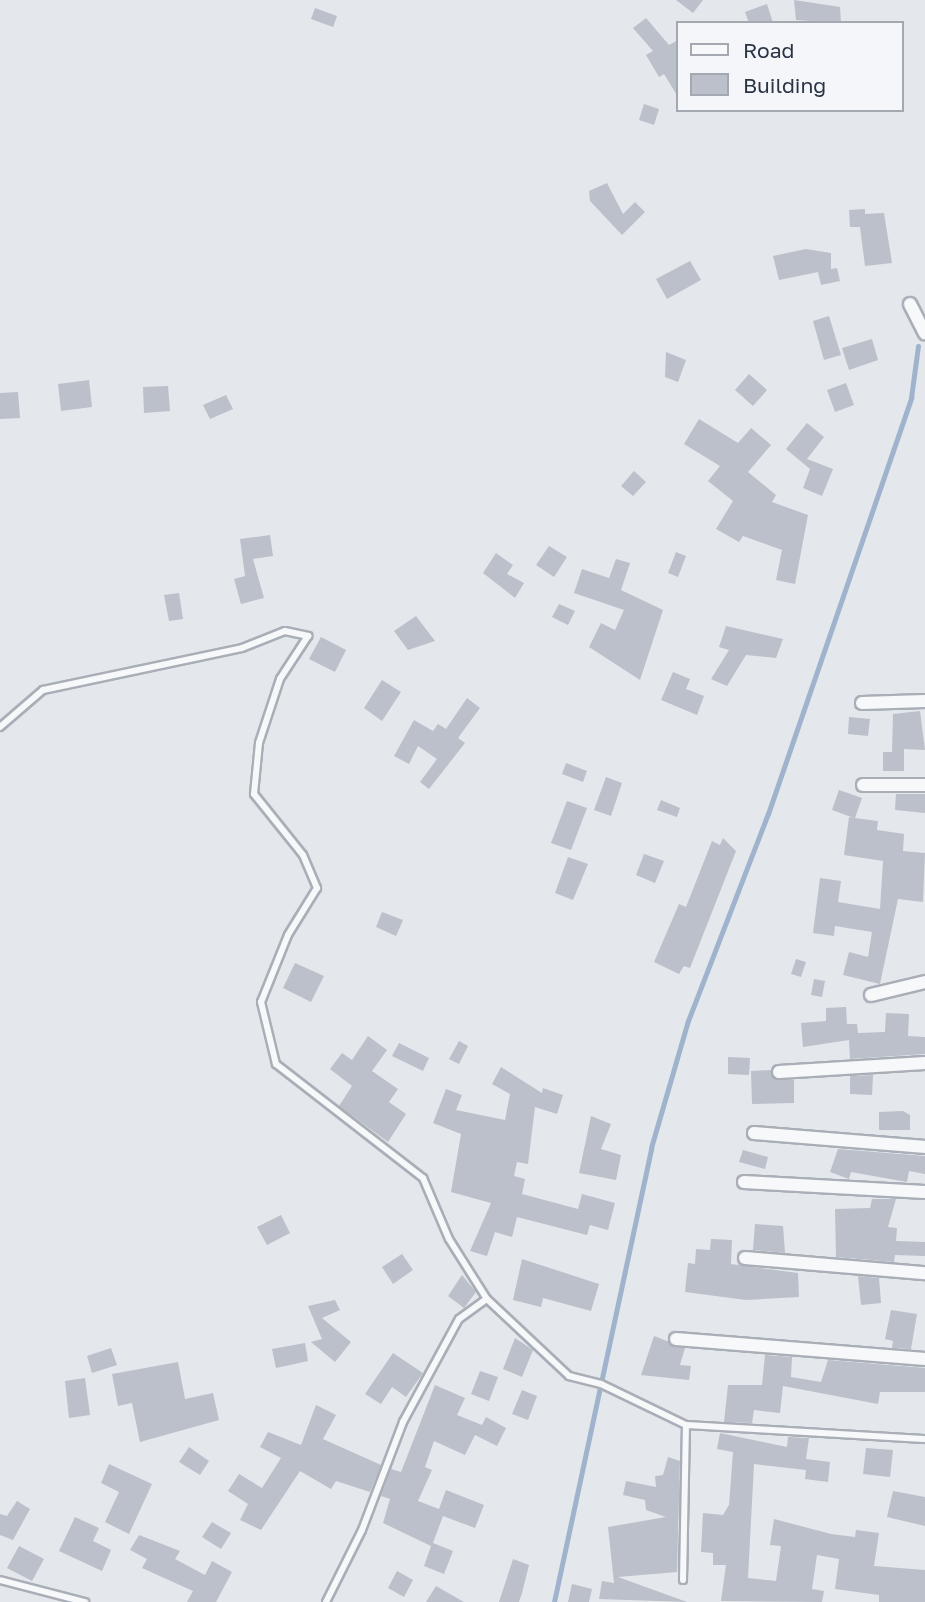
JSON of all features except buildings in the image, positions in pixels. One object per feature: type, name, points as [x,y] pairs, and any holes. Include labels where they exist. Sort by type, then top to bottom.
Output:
[{"type":"street","points":[[910,304],[925,333]]},
{"type":"street","points":[[862,703],[925,701]]},
{"type":"street","points":[[863,785],[925,785]]},
{"type":"street","points":[[871,995],[925,982]]},
{"type":"street","points":[[779,1072],[925,1063]]},
{"type":"street","points":[[754,1133],[925,1147]]},
{"type":"street","points":[[744,1182],[925,1192]]},
{"type":"street","points":[[745,1258],[925,1273]]},
{"type":"street","points":[[676,1339],[925,1359]]},
{"type":"lane","points":[[0,727],[43,690],[242,648],[285,631],[308,636],[280,679],[259,743],[254,794],[303,855],[317,888],[288,935],[261,1002],[276,1064],[423,1178],[449,1239],[487,1299],[569,1376],[601,1384],[687,1425],[925,1438]]},
{"type":"lane","points":[[326,1602],[362,1530],[403,1422],[459,1320],[487,1299]]},
{"type":"lane","points":[[684,1580],[687,1425]]},
{"type":"lane","points":[[0,1580],[85,1602]]},
{"type":"waterway","points":[[554,1602],[651,1148],[688,1021],[768,814],[911,398],[918,346]]}]
